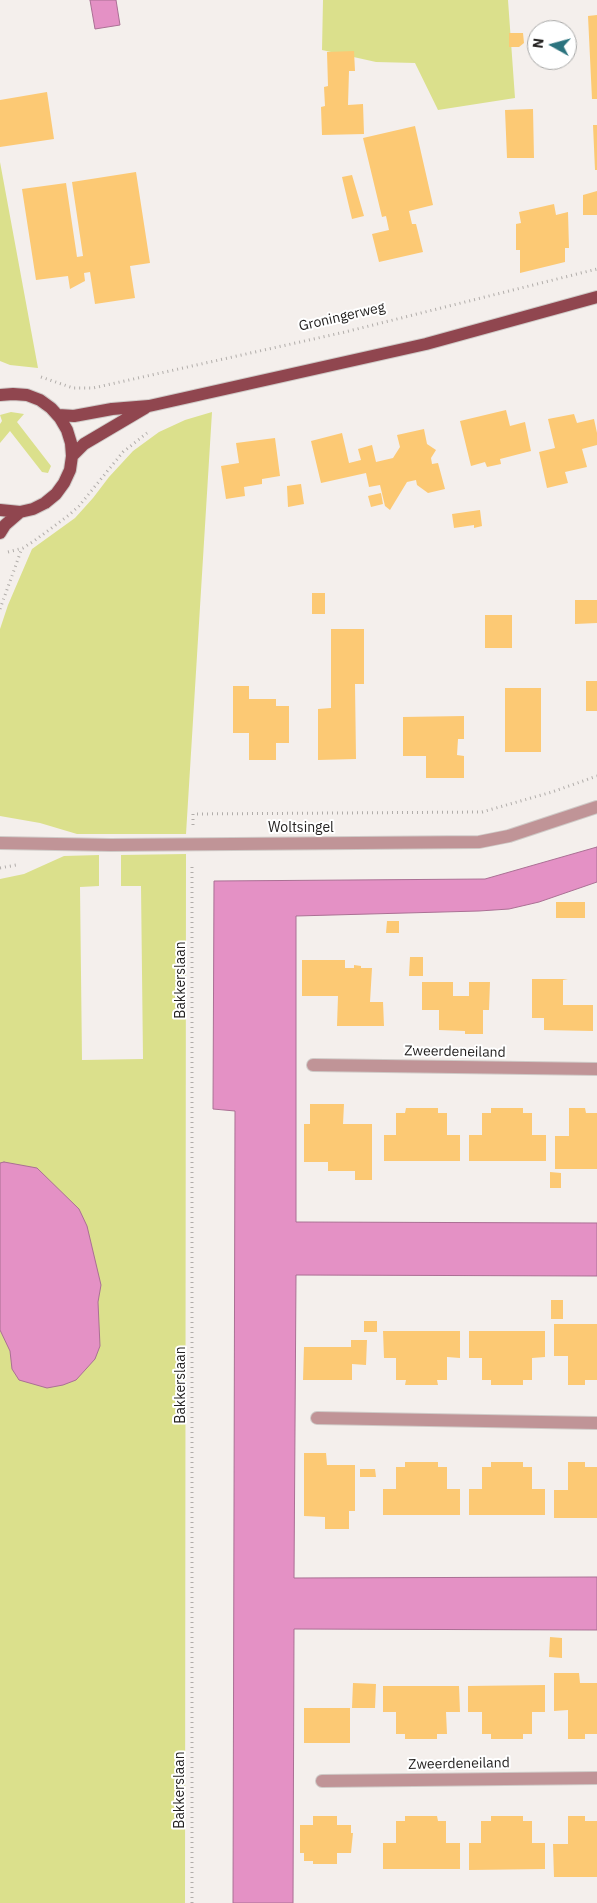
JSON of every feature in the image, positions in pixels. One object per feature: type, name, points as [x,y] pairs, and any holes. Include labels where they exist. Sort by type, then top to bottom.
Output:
[{"type":"main road","points":[[58,415],[74,416],[112,409],[149,406],[426,344],[597,297]]},
{"type":"main road","points":[[0,395],[27,395],[40,400],[51,408],[58,415],[67,430],[72,456],[67,476],[56,494],[33,509],[20,512],[0,510]]},
{"type":"main road","points":[[72,456],[84,444],[149,406]]},
{"type":"main road","points":[[0,533],[5,525],[20,512]]},
{"type":"street","name":"Woltsingel","points":[[0,843],[94,845],[479,842],[509,836],[597,806]]},
{"type":"street","name":"Zweerdeneiland","points":[[313,1065],[597,1069]]},
{"type":"street","points":[[317,1418],[597,1423]]},
{"type":"street","name":"Zweerdeneiland","points":[[322,1781],[597,1778]]},
{"type":"path","name":"Groningerweg","points":[[93,388],[345,332],[597,269]]},
{"type":"path","points":[[1,552],[12,552],[34,542],[74,510],[123,452],[151,430]]},
{"type":"path","points":[[0,609],[22,548]]},
{"type":"path","points":[[193,843],[193,814],[482,812],[552,792],[597,776]]},
{"type":"path","name":"Bakkerslaan","points":[[192,867],[192,1903]]},
{"type":"green space","points":[[323,0],[508,0],[515,98],[438,110],[415,63],[376,62],[322,50]]},
{"type":"green space","points":[[0,162],[38,368],[10,365],[0,361]]},
{"type":"green space","points":[[11,412],[24,414],[17,422],[51,466],[48,473],[42,472],[10,431],[0,443],[0,424],[2,421],[0,415]]},
{"type":"green space","points":[[212,412],[186,834],[77,834],[40,823],[0,816],[0,629],[32,549],[75,518],[133,451],[159,432],[185,420]]},
{"type":"green space","points":[[186,854],[185,1903],[0,1903],[0,879],[24,874],[64,856],[99,855],[99,886],[80,887],[82,1060],[143,1059],[141,886],[121,886],[121,855]]},
{"type":"shaded area","points":[[90,0],[116,0],[120,25],[95,29]]},
{"type":"shaded area","points":[[597,847],[597,882],[539,902],[509,909],[296,916],[296,1222],[597,1223],[597,1276],[296,1275],[294,1578],[597,1577],[597,1630],[294,1629],[293,1903],[233,1903],[235,1111],[213,1109],[214,881],[485,879]]},
{"type":"shaded area","points":[[4,1162],[37,1168],[79,1209],[87,1226],[101,1285],[98,1302],[100,1346],[95,1359],[76,1380],[63,1385],[47,1388],[19,1380],[12,1369],[10,1351],[0,1330],[0,1163]]},
{"type":"building","points":[[597,15],[597,99],[592,99],[588,16]]},
{"type":"building","points":[[509,33],[523,33],[524,43],[519,47],[509,47]]},
{"type":"building","points":[[354,51],[355,71],[349,71],[348,105],[363,104],[364,134],[322,135],[321,107],[325,106],[324,87],[328,86],[327,52]]},
{"type":"building","points":[[47,92],[54,139],[0,147],[0,100]]},
{"type":"building","points":[[533,109],[534,158],[507,158],[505,110]]},
{"type":"building","points":[[593,125],[597,125],[597,170],[595,170]]},
{"type":"building","points":[[415,126],[433,205],[409,211],[412,224],[416,224],[423,252],[379,262],[372,234],[389,230],[386,216],[382,217],[363,138]]},
{"type":"building","points":[[136,172],[150,263],[130,266],[135,298],[95,304],[90,272],[84,273],[85,281],[70,289],[68,276],[36,280],[22,189],[66,183],[77,257],[83,256],[72,182]]},
{"type":"building","points":[[352,175],[364,216],[352,219],[342,177]]},
{"type":"building","points":[[597,191],[597,215],[583,215],[583,195]]},
{"type":"building","points":[[554,204],[556,215],[568,212],[569,248],[565,248],[565,262],[520,273],[520,250],[516,250],[516,224],[521,223],[519,212]]},
{"type":"building","points":[[506,410],[510,426],[525,422],[531,451],[500,459],[501,464],[487,467],[485,462],[471,466],[460,421]]},
{"type":"building","points":[[574,414],[577,423],[594,419],[597,445],[582,449],[587,467],[565,472],[568,483],[547,488],[539,452],[555,448],[548,419]]},
{"type":"building","points":[[424,429],[427,444],[436,450],[431,458],[432,464],[438,463],[445,489],[428,493],[417,485],[416,480],[407,482],[390,510],[385,506],[380,485],[369,487],[366,473],[321,483],[311,441],[342,433],[349,463],[361,460],[358,449],[372,445],[376,462],[393,458],[400,447],[397,435]]},
{"type":"building","points":[[275,438],[280,476],[262,479],[262,484],[244,487],[245,496],[226,499],[221,466],[239,463],[236,443]]},
{"type":"building","points":[[301,484],[304,504],[288,507],[287,486]]},
{"type":"building","points":[[381,493],[383,504],[371,507],[368,496]]},
{"type":"building","points":[[480,510],[482,526],[474,528],[474,525],[454,528],[452,514]]},
{"type":"building","points":[[312,593],[325,593],[325,614],[312,614]]},
{"type":"building","points":[[575,600],[597,600],[597,623],[575,624]]},
{"type":"building","points":[[485,615],[512,615],[512,648],[485,648]]},
{"type":"building","points":[[331,629],[364,629],[364,684],[355,684],[356,759],[318,760],[318,709],[331,708]]},
{"type":"building","points":[[586,681],[597,681],[597,711],[586,711]]},
{"type":"building","points":[[233,686],[249,686],[249,699],[276,699],[276,706],[289,706],[289,743],[276,743],[276,760],[249,760],[249,733],[233,733]]},
{"type":"building","points":[[505,688],[541,688],[541,752],[505,752]]},
{"type":"building","points":[[464,716],[464,739],[458,739],[457,755],[464,756],[464,778],[426,778],[426,756],[403,756],[403,717]]},
{"type":"building","points":[[556,902],[585,902],[585,918],[556,918]]},
{"type":"building","points":[[387,921],[399,921],[399,933],[386,933]]},
{"type":"building","points":[[410,957],[423,957],[423,976],[409,976]]},
{"type":"building","points":[[302,960],[345,960],[345,968],[354,968],[354,965],[361,966],[361,968],[372,968],[370,1002],[383,1002],[384,1026],[337,1026],[338,996],[302,996]]},
{"type":"building","points":[[532,979],[568,979],[563,980],[563,1005],[593,1005],[593,1031],[544,1030],[544,1018],[532,1018]]},
{"type":"building","points":[[422,982],[453,982],[453,996],[469,996],[469,982],[490,982],[489,1010],[483,1010],[483,1034],[465,1034],[465,1031],[439,1030],[439,1010],[422,1010]]},
{"type":"building","points":[[310,1104],[344,1104],[343,1124],[372,1124],[372,1180],[355,1180],[355,1171],[328,1171],[328,1162],[304,1162],[304,1124],[310,1124]]},
{"type":"building","points":[[406,1108],[438,1108],[438,1113],[447,1113],[447,1135],[460,1135],[460,1161],[384,1161],[384,1135],[396,1135],[396,1113],[405,1113]]},
{"type":"building","points":[[491,1108],[523,1108],[523,1113],[532,1113],[532,1135],[546,1135],[546,1161],[469,1161],[469,1135],[482,1135],[482,1113],[491,1113]]},
{"type":"building","points":[[569,1108],[585,1108],[586,1113],[597,1113],[597,1169],[555,1169],[555,1136],[569,1136]]},
{"type":"building","points":[[550,1172],[561,1173],[561,1188],[550,1188]]},
{"type":"building","points":[[551,1300],[563,1300],[563,1319],[551,1319]]},
{"type":"building","points":[[364,1321],[377,1321],[377,1332],[364,1332]]},
{"type":"building","points":[[554,1324],[597,1324],[597,1380],[585,1380],[585,1385],[568,1385],[568,1356],[554,1356]]},
{"type":"building","points":[[383,1331],[460,1331],[460,1358],[447,1357],[447,1380],[437,1380],[438,1385],[405,1385],[406,1380],[396,1380],[396,1358],[384,1358]]},
{"type":"building","points":[[469,1331],[545,1331],[545,1357],[532,1358],[532,1380],[523,1380],[523,1385],[491,1385],[491,1380],[482,1380],[482,1358],[469,1358]]},
{"type":"building","points":[[351,1340],[367,1340],[366,1365],[352,1364],[352,1380],[303,1380],[304,1347],[351,1347]]},
{"type":"building","points":[[304,1453],[326,1453],[327,1465],[355,1465],[355,1511],[349,1511],[349,1529],[325,1529],[325,1517],[304,1516]]},
{"type":"building","points":[[405,1462],[438,1462],[438,1467],[447,1467],[447,1489],[460,1489],[460,1515],[383,1515],[383,1489],[396,1489],[396,1467],[405,1467]]},
{"type":"building","points":[[491,1462],[523,1462],[523,1467],[532,1467],[532,1489],[545,1489],[545,1515],[469,1515],[469,1489],[482,1489],[482,1467],[491,1467]]},
{"type":"building","points":[[568,1462],[585,1462],[585,1467],[597,1467],[597,1518],[554,1518],[554,1490],[568,1490]]},
{"type":"building","points":[[360,1469],[375,1469],[376,1477],[360,1477]]},
{"type":"building","points":[[550,1637],[562,1638],[562,1658],[549,1657]]},
{"type":"building","points":[[554,1673],[579,1673],[580,1683],[597,1683],[597,1734],[585,1734],[585,1739],[568,1739],[568,1710],[554,1711]]},
{"type":"building","points":[[353,1683],[376,1684],[375,1708],[352,1708]]},
{"type":"building","points":[[545,1685],[545,1712],[532,1712],[532,1734],[523,1734],[523,1739],[491,1739],[491,1734],[482,1734],[482,1712],[468,1712],[468,1686]]},
{"type":"building","points":[[383,1686],[459,1686],[460,1712],[446,1712],[447,1734],[437,1734],[437,1739],[405,1739],[405,1734],[396,1734],[396,1712],[383,1712]]},
{"type":"building","points":[[304,1708],[350,1708],[350,1743],[304,1743]]},
{"type":"building","points":[[313,1816],[337,1816],[337,1825],[351,1825],[351,1833],[353,1833],[351,1853],[337,1853],[337,1864],[313,1864],[313,1861],[304,1861],[304,1853],[300,1853],[300,1825],[313,1825]]},
{"type":"building","points":[[405,1816],[437,1816],[438,1821],[446,1821],[446,1843],[460,1843],[460,1869],[383,1869],[383,1843],[396,1843],[396,1821],[405,1821]]},
{"type":"building","points":[[491,1816],[523,1816],[523,1821],[532,1821],[532,1843],[545,1843],[545,1869],[469,1870],[469,1843],[481,1843],[481,1821],[491,1821]]},
{"type":"building","points":[[568,1816],[585,1816],[585,1821],[597,1821],[597,1877],[554,1877],[553,1844],[568,1844]]}]
